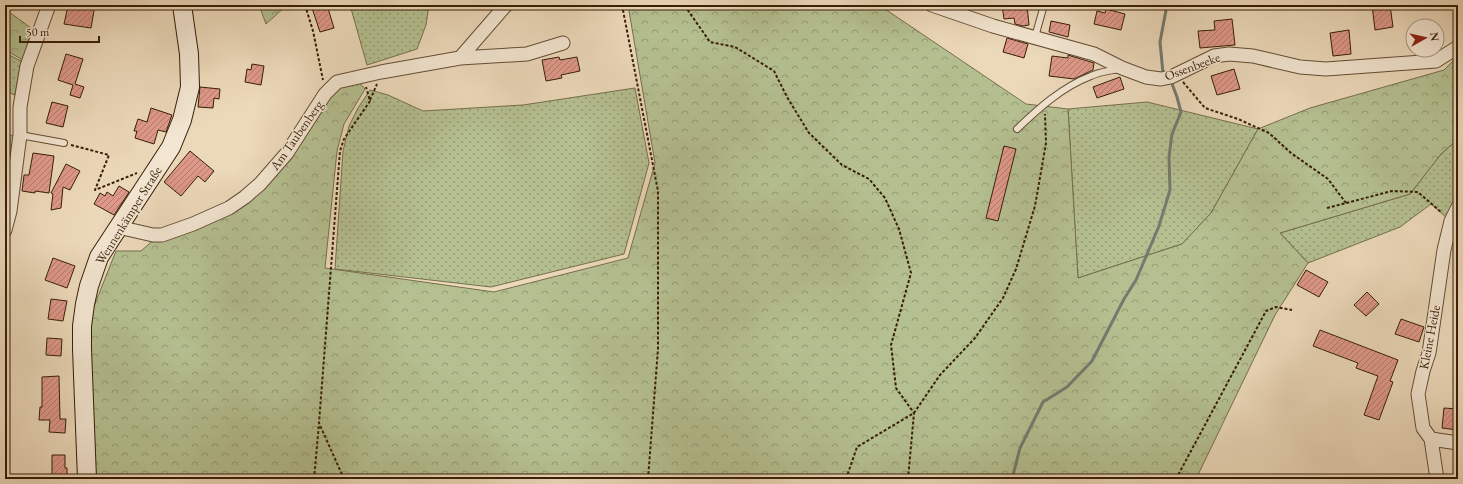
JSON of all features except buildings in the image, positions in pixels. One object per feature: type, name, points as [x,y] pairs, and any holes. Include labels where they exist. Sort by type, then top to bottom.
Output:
[{"type":"street","points":[[5,230],[10,211],[20,135],[20,107],[27,66],[49,5]]},
{"type":"street","name":"Wennenkämper Straße","points":[[87,479],[82,348],[84,304],[99,257],[171,147],[182,120],[190,87],[189,54],[182,5]]},
{"type":"street","points":[[460,58],[506,5]]},
{"type":"street","name":"Ossenbeeke","points":[[932,5],[994,26],[1094,54],[1122,68],[1146,77],[1161,79],[1176,74],[1214,56],[1229,54],[1253,56],[1300,67],[1326,69],[1436,61],[1458,47]]},
{"type":"street","name":"Am Taubenberg","points":[[118,227],[153,235],[162,235],[193,224],[229,208],[260,184],[287,153],[325,94],[337,82],[354,77],[460,58],[527,54],[563,43]]},
{"type":"street","name":"Kleine Heide","points":[[1437,479],[1431,439],[1423,428],[1418,394],[1429,353],[1444,250],[1451,221],[1458,207]]},
{"type":"street","points":[[1431,439],[1458,443]]},
{"type":"lane","points":[[1035,37],[1044,5]]},
{"type":"lane","points":[[1017,129],[1060,92],[1089,76],[1122,68]]},
{"type":"lane","points":[[20,135],[64,143]]},
{"type":"path","points":[[305,5],[313,31],[325,94]]},
{"type":"path","points":[[622,5],[658,192],[658,349],[648,479]]},
{"type":"path","points":[[686,5],[687,10],[710,42],[735,47],[774,71],[787,97],[809,133],[842,165],[869,179],[885,198],[899,229],[911,273],[891,345],[896,388],[914,413],[908,479]]},
{"type":"path","points":[[876,5],[904,7],[915,5]]},
{"type":"path","points":[[314,479],[340,151],[344,139],[370,101],[381,72]]},
{"type":"path","points":[[1176,74],[1205,108],[1238,119],[1269,133],[1291,153],[1328,179],[1346,203]]},
{"type":"path","points":[[354,77],[362,80],[370,101]]},
{"type":"path","points":[[846,479],[857,447],[914,413],[940,375],[975,338],[1003,298],[1016,269],[1035,206],[1046,143],[1045,104]]},
{"type":"path","points":[[64,143],[109,156],[95,190],[140,171],[155,171]]},
{"type":"path","points":[[1327,208],[1392,191],[1418,192],[1451,221]]},
{"type":"path","points":[[1176,479],[1266,311],[1276,307],[1292,310]]},
{"type":"path","points":[[319,423],[344,479]]},
{"type":"green space","points":[[259,5],[287,5],[266,24]]},
{"type":"green space","points":[[350,5],[429,5],[426,25],[417,49],[367,65]]},
{"type":"green space","points":[[628,5],[879,5],[1026,104],[1068,109],[1078,278],[1182,244],[1211,213],[1258,129],[1310,108],[1444,70],[1458,56],[1458,139],[1441,154],[1410,194],[1280,233],[1308,263],[1275,315],[1196,479],[93,479],[89,319],[116,251],[141,251],[156,238],[231,210],[339,84],[357,80],[365,89],[344,124],[337,151],[325,268],[494,292],[628,258],[655,163]]},
{"type":"green space","points":[[5,9],[31,28],[25,61],[5,50]]},
{"type":"green space","points":[[5,53],[21,61],[15,95],[5,91]]},
{"type":"green space","points":[[635,88],[649,163],[624,254],[491,287],[335,269],[343,151],[349,126],[358,108],[370,90],[388,95],[423,111],[523,105]]},
{"type":"green space","points":[[1147,102],[1258,129],[1211,213],[1182,244],[1078,278],[1068,109]]},
{"type":"green space","points":[[5,134],[15,136],[5,221]]},
{"type":"green space","points":[[1458,139],[1458,199],[1448,219],[1431,204],[1400,227],[1308,263],[1280,233],[1410,194],[1441,154]]},
{"type":"waterway","points":[[1163,73],[1160,42],[1167,5]]},
{"type":"waterway","points":[[1012,479],[1020,448],[1043,402],[1067,387],[1092,361],[1124,299],[1136,280],[1159,226],[1170,190],[1169,157],[1172,134],[1181,112],[1171,81]]}]
